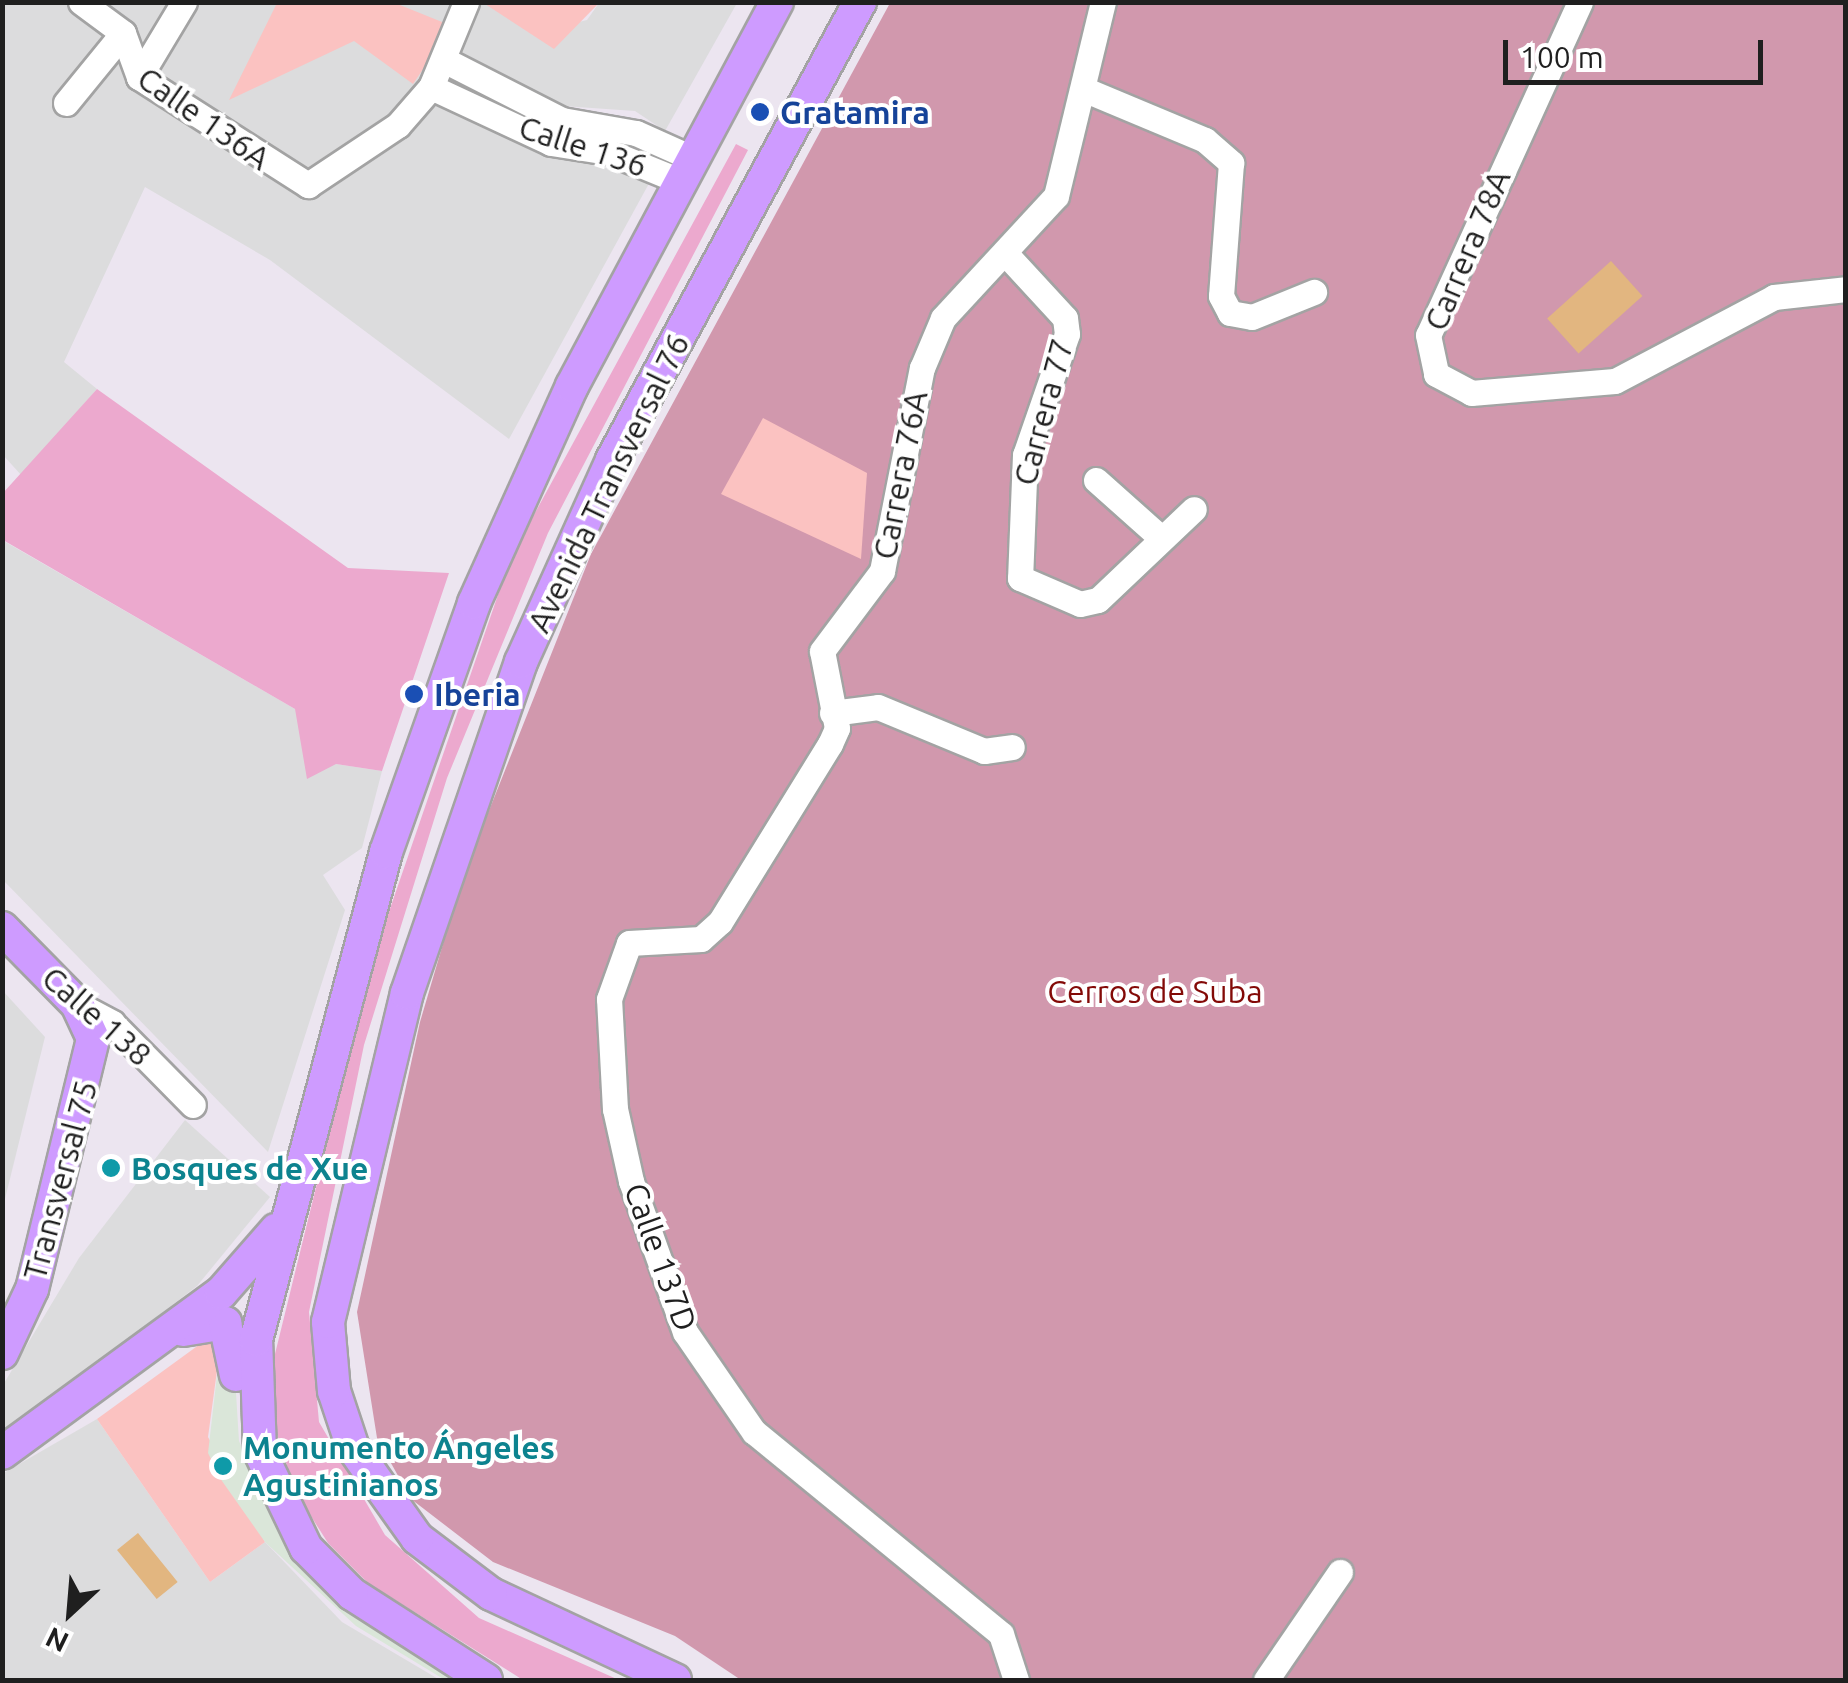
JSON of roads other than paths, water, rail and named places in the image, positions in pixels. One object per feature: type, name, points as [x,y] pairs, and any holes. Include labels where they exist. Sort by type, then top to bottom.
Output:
[{"type":"main road","points":[[306,1548],[268,1476],[252,1391],[256,1340],[386,852],[474,603],[520,491],[777,2]]},
{"type":"main road","name":"Avenida Transversal 76","points":[[674,1680],[467,1579],[387,1504],[334,1391],[328,1322],[348,1219],[444,871],[522,662],[612,460],[860,2]]},
{"type":"main road","name":"Calle 138","points":[[2,928],[77,1004]]},
{"type":"main road","name":"Transversal 75","points":[[2,1353],[32,1289],[89,1074],[93,1040],[77,1004]]},
{"type":"main road","points":[[2,1453],[144,1352],[246,1272],[296,1189]]},
{"type":"main road","points":[[144,1352],[200,1321],[225,1323],[236,1344],[248,1462],[273,1512],[363,1602],[486,1680]]},
{"type":"street","name":"Calle 136A","points":[[82,2],[123,33],[139,77],[300,184],[398,124],[431,86]]},
{"type":"street","points":[[139,77],[184,2]]},
{"type":"street","points":[[431,86],[448,62],[466,2]]},
{"type":"street","name":"Carrera 76A","points":[[642,936],[701,939],[720,922],[830,744],[832,713],[822,651],[882,571],[922,368],[943,318],[1056,196],[1088,91],[1103,2]]},
{"type":"street","name":"Carrera 78A","points":[[1580,2],[1428,335],[1436,374],[1471,393],[1615,380],[1774,297],[1846,289]]},
{"type":"street","points":[[66,103],[123,33]]},
{"type":"street","name":"Calle 136","points":[[448,62],[516,114]]},
{"type":"street","name":"Calle 136","points":[[431,86],[516,114],[636,133],[686,170]]},
{"type":"street","points":[[1088,91],[1205,140],[1230,163],[1224,305],[1252,317],[1314,292]]},
{"type":"street","name":"Carrera 77","points":[[1005,253],[1066,318],[1025,454],[1014,565],[1036,591],[1098,600],[1160,537]]},
{"type":"street","points":[[1096,480],[1160,537],[1194,509]]},
{"type":"street","points":[[832,713],[878,708],[984,751],[1012,747]]},
{"type":"street","name":"Calle 137D","points":[[642,936],[618,961],[609,999],[615,1109],[685,1332],[754,1432],[1001,1634],[1016,1680]]},
{"type":"street","name":"Calle 138","points":[[77,1004],[112,1023],[193,1104]]},
{"type":"street","points":[[1266,1680],[1340,1572]]},
{"type":"place","name":"Gratamira","points":[[760,112]]},
{"type":"place","name":"Iberia","points":[[414,694]]},
{"type":"place","name":"Bosques de Xue","points":[[111,1168]]},
{"type":"place","name":"Monumento Ángeles Agustinianos","points":[[223,1466]]},
{"type":"park label","name":"Cerros de Suba","points":[[1155,991]]}]
